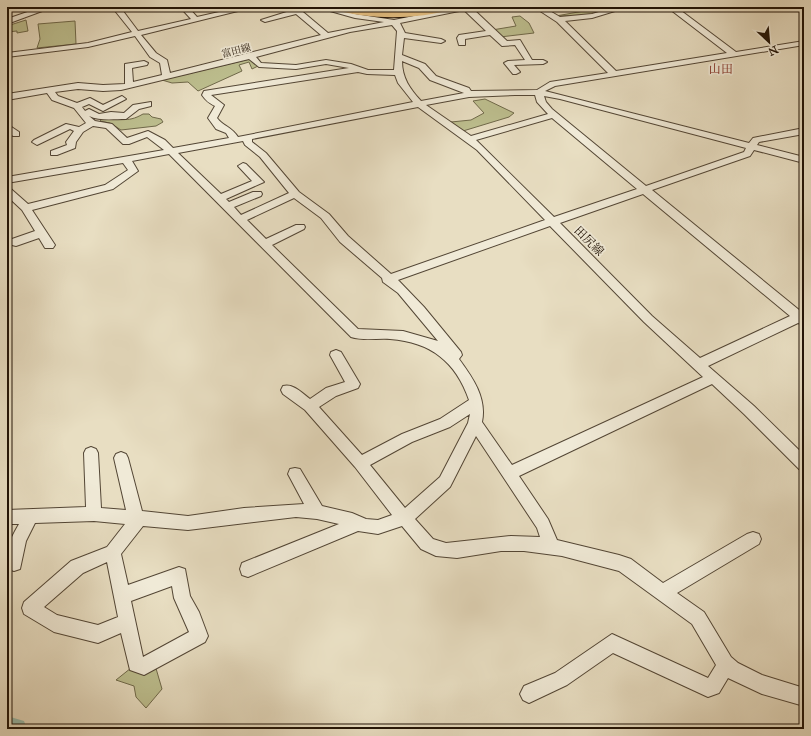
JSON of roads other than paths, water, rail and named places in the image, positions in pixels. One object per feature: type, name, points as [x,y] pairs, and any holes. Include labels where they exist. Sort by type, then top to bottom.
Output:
[{"type":"highway","points":[[334,7],[366,14],[392,16],[409,15],[451,7]]},
{"type":"street","points":[[21,7],[22,16]]},
{"type":"street","points":[[9,20],[49,7]]},
{"type":"street","points":[[116,7],[154,55],[164,62],[166,77]]},
{"type":"street","points":[[184,7],[196,20]]},
{"type":"street","points":[[7,55],[88,45],[196,20],[240,8],[250,7]]},
{"type":"street","points":[[320,7],[355,16],[393,22],[398,25],[400,35],[398,66]]},
{"type":"street","points":[[466,7],[505,44],[517,42],[530,62]]},
{"type":"street","name":"富田線","points":[[7,97],[78,86],[104,88],[130,85],[251,57],[362,27],[466,7]]},
{"type":"street","points":[[538,7],[558,19],[614,74]]},
{"type":"street","points":[[558,19],[592,16],[624,7]]},
{"type":"street","points":[[671,7],[735,55]]},
{"type":"street","points":[[265,20],[296,9],[327,36]]},
{"type":"street","points":[[462,43],[462,37],[492,32]]},
{"type":"street","points":[[400,35],[441,41]]},
{"type":"street","points":[[698,365],[802,319],[540,104],[540,93],[545,87],[553,84],[804,43]]},
{"type":"street","points":[[251,57],[259,64],[296,67],[326,62],[351,66],[371,72],[398,66]]},
{"type":"street","points":[[130,85],[128,66],[144,62]]},
{"type":"street","points":[[516,72],[508,63],[543,62]]},
{"type":"street","points":[[275,65],[280,81]]},
{"type":"street","points":[[370,66],[422,66],[433,78],[466,90],[469,94]]},
{"type":"street","name":"田尻線","points":[[398,66],[410,95],[419,104],[471,139],[648,319],[714,378],[804,465]]},
{"type":"street","points":[[7,516],[94,514],[188,523],[267,512],[296,510],[317,512],[378,527],[406,518],[445,482],[475,423],[478,412],[474,384],[469,372],[420,310],[402,290],[387,279],[344,239],[325,216],[295,194],[263,155],[230,130],[219,127],[212,118],[220,106],[210,100],[206,95],[207,93],[359,69]]},
{"type":"street","points":[[49,90],[55,98],[98,117],[111,115],[126,116],[145,101],[127,102],[121,98],[103,108],[90,101],[78,107]]},
{"type":"street","points":[[49,245],[41,233],[35,219],[8,186],[126,159],[241,139],[469,94],[499,91],[540,93],[804,160]]},
{"type":"street","points":[[78,107],[82,115],[92,123],[109,126],[126,142],[148,134],[155,137],[355,334],[408,337],[435,345],[454,361],[476,399]]},
{"type":"street","points":[[471,139],[554,115]]},
{"type":"street","points":[[54,153],[72,146],[71,142],[80,130],[92,123]]},
{"type":"street","points":[[37,142],[69,126],[80,130]]},
{"type":"street","points":[[7,127],[16,134]]},
{"type":"street","points":[[387,279],[748,154],[756,140],[804,131]]},
{"type":"street","points":[[26,208],[109,187],[132,171],[126,159]]},
{"type":"street","points":[[222,203],[259,182],[243,166]]},
{"type":"street","points":[[222,203],[257,194]]},
{"type":"street","points":[[239,220],[295,194]]},
{"type":"street","points":[[264,244],[300,227]]},
{"type":"street","points":[[16,242],[41,233]]},
{"type":"street","points":[[310,406],[331,392],[352,384],[336,355]]},
{"type":"street","points":[[510,473],[714,378]]},
{"type":"street","points":[[288,390],[310,406],[360,463],[385,496],[406,518],[427,544],[434,548],[452,551],[488,544],[511,543],[551,546],[613,560],[625,565],[698,618],[706,628],[726,664],[735,673],[744,678],[804,697]]},
{"type":"street","points":[[360,463],[407,438],[445,423],[476,399]]},
{"type":"street","points":[[475,423],[543,524],[551,546]]},
{"type":"street","points":[[91,453],[94,514]]},
{"type":"street","points":[[121,458],[137,518]]},
{"type":"street","points":[[295,474],[317,512]]},
{"type":"street","points":[[14,562],[18,540],[31,516]]},
{"type":"street","points":[[127,622],[98,634],[54,623],[30,608],[77,566],[113,552],[137,518]]},
{"type":"street","points":[[248,569],[359,523]]},
{"type":"street","points":[[663,592],[753,539]]},
{"type":"street","points":[[113,552],[127,622],[136,664],[144,666],[200,636],[193,618],[182,598],[179,575],[122,596]]},
{"type":"street","points":[[529,694],[530,692],[567,676],[612,643],[708,688],[713,687],[726,664]]},
{"type":"waterway","points":[[7,727],[16,729]]},
{"type":"district","name":"山田","points":[[721,69]]}]
